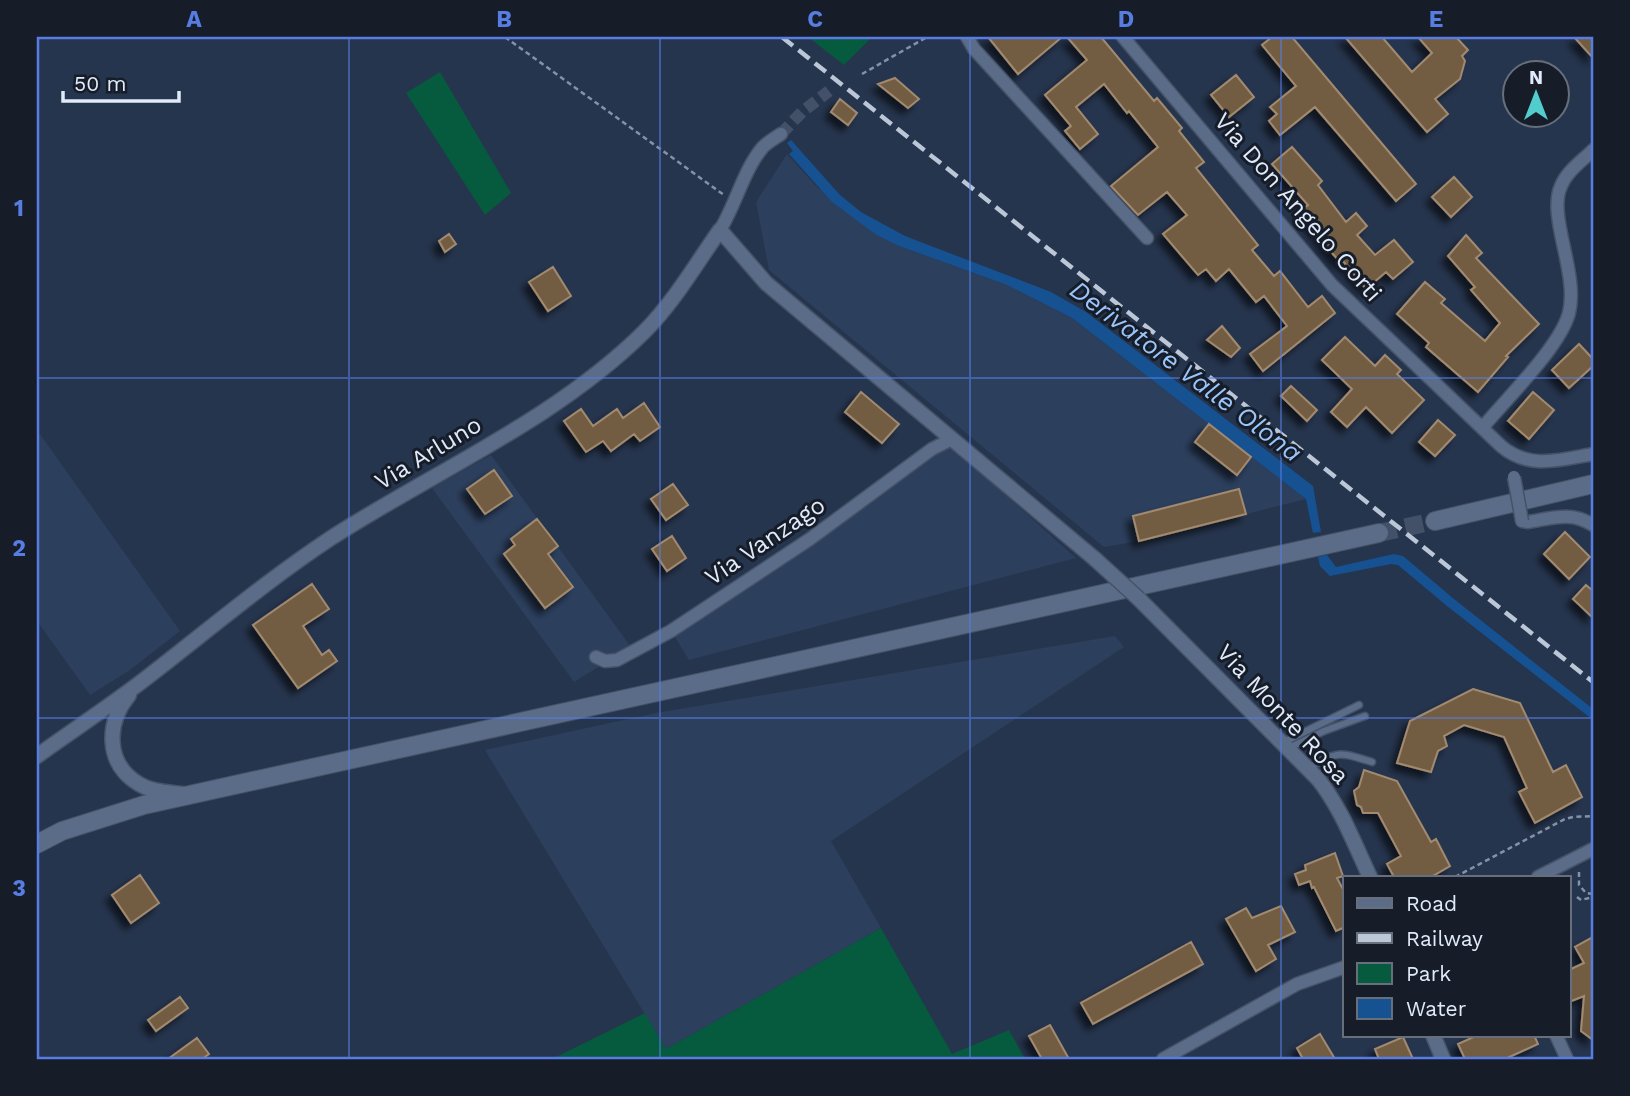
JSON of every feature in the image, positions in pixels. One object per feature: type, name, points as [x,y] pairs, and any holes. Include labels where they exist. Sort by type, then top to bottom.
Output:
[{"type":"main road","points":[[1435,521],[1593,485]]},
{"type":"main road","points":[[37,844],[62,831],[144,805],[1379,533]]},
{"type":"street","points":[[967,37],[1147,238]]},
{"type":"street","name":"Via Don Angelo Corti","points":[[1123,37],[1332,285],[1501,446],[1518,458]]},
{"type":"street","name":"Via Arluno","points":[[37,756],[142,681],[288,568],[330,539],[542,412],[598,372],[647,329],[677,292],[720,230],[747,174],[764,147],[781,134]]},
{"type":"street","points":[[1482,428],[1552,346],[1566,323],[1572,286],[1558,210],[1558,193],[1565,178],[1593,150]]},
{"type":"street","points":[[720,230],[766,283],[952,439]]},
{"type":"street","name":"Via Monte Rosa","points":[[952,439],[1139,599],[1287,745],[1330,794],[1370,876]]},
{"type":"street","name":"Via Vanzago","points":[[596,657],[605,661],[617,660],[671,631],[810,539],[932,449],[952,439]]},
{"type":"street","points":[[1593,454],[1542,463],[1518,458],[1514,477],[1522,521],[1571,516],[1582,517],[1593,525]]},
{"type":"street","points":[[142,681],[119,708],[113,722],[111,736],[116,757],[128,775],[139,784],[153,790],[191,795]]},
{"type":"street","points":[[1540,876],[1593,849]]},
{"type":"street","points":[[1163,1059],[1297,984],[1343,968]]},
{"type":"street","points":[[1433,1036],[1443,1059]]},
{"type":"street","points":[[1556,1036],[1567,1059]]},
{"type":"lane","points":[[1287,745],[1359,705]]},
{"type":"lane","points":[[1287,745],[1365,716]]},
{"type":"lane","points":[[1308,768],[1341,753],[1372,762]]},
{"type":"path","points":[[505,37],[735,203]]},
{"type":"path","points":[[862,74],[927,37]]},
{"type":"path","points":[[1457,876],[1565,820],[1593,816]]},
{"type":"path","points":[[1583,862],[1578,874],[1579,885],[1586,893],[1593,895]]},
{"type":"path","points":[[1577,897],[1581,900],[1593,895]]},
{"type":"shaded area","points":[[787,154],[817,187],[899,246],[1007,285],[1072,318],[1306,499],[1139,541],[1104,547],[769,270],[756,202]]},
{"type":"shaded area","points":[[37,430],[180,631],[130,670],[90,695],[37,621]]},
{"type":"shaded area","points":[[951,446],[1076,558],[689,660],[675,637],[814,544],[935,454]]},
{"type":"shaded area","points":[[491,455],[631,647],[574,682],[432,488]]},
{"type":"shaded area","points":[[1115,636],[1124,647],[831,841],[881,928],[666,1049],[485,750],[656,713]]},
{"type":"green space","points":[[808,37],[872,37],[844,65]]},
{"type":"green space","points":[[440,72],[511,193],[485,215],[406,93]]},
{"type":"green space","points":[[881,928],[952,1054],[1009,1030],[1025,1059],[552,1059],[645,1013],[666,1049]]},
{"type":"water","points":[[791,140],[840,195],[861,212],[905,236],[1051,292],[1086,312],[1313,486],[1321,532],[1313,533],[1306,499],[1072,318],[1007,285],[899,246],[875,234],[832,202],[789,154],[793,151],[787,143]]},
{"type":"water","points":[[1394,554],[1403,556],[1593,709],[1593,720],[1398,565],[1391,564],[1330,576],[1320,566],[1318,557],[1327,555],[1336,567]]},
{"type":"building","points":[[988,37],[1062,37],[1018,74]]},
{"type":"building","points":[[1067,37],[1101,37],[1154,101],[1157,98],[1182,128],[1179,131],[1204,162],[1196,168],[1258,245],[1252,250],[1274,276],[1280,271],[1308,307],[1322,296],[1335,313],[1263,371],[1250,354],[1287,326],[1264,296],[1256,302],[1229,269],[1216,281],[1206,269],[1198,275],[1163,234],[1187,215],[1167,192],[1138,215],[1111,186],[1158,147],[1129,111],[1127,113],[1104,84],[1076,107],[1098,134],[1080,149],[1065,131],[1071,126],[1045,95],[1087,60]]},
{"type":"building","points":[[1272,37],[1292,37],[1416,184],[1396,201],[1315,107],[1280,135],[1269,121],[1277,114],[1270,107],[1296,86],[1262,45]]},
{"type":"building","points":[[1345,37],[1382,37],[1412,72],[1432,53],[1418,37],[1456,37],[1468,50],[1462,56],[1465,61],[1460,79],[1435,99],[1448,114],[1427,132]]},
{"type":"building","points":[[1574,37],[1593,37],[1593,58]]},
{"type":"building","points":[[1236,75],[1254,97],[1229,117],[1211,95]]},
{"type":"building","points":[[895,78],[919,99],[908,108],[878,84]]},
{"type":"building","points":[[840,99],[857,113],[848,125],[831,112]]},
{"type":"building","points":[[1292,147],[1322,181],[1318,185],[1346,222],[1356,213],[1367,226],[1357,235],[1375,255],[1394,240],[1413,262],[1393,279],[1386,272],[1366,289],[1343,261],[1341,263],[1323,243],[1300,211],[1308,205],[1272,164]]},
{"type":"building","points":[[1454,177],[1472,197],[1451,217],[1432,197]]},
{"type":"building","points":[[449,234],[456,244],[445,252],[439,241]]},
{"type":"building","points":[[1466,235],[1482,253],[1476,258],[1539,324],[1506,356],[1508,357],[1478,392],[1426,347],[1429,343],[1397,314],[1425,282],[1445,299],[1441,303],[1485,341],[1500,323],[1471,290],[1475,287],[1448,256]]},
{"type":"building","points":[[553,267],[571,296],[548,311],[529,282]]},
{"type":"building","points":[[1222,326],[1240,348],[1231,357],[1207,340]]},
{"type":"building","points":[[1345,337],[1375,366],[1385,355],[1401,370],[1397,374],[1424,400],[1392,433],[1366,407],[1347,427],[1331,412],[1352,389],[1322,360]]},
{"type":"building","points":[[1579,344],[1593,359],[1593,366],[1569,388],[1552,370]]},
{"type":"building","points":[[1291,386],[1317,410],[1307,421],[1281,396]]},
{"type":"building","points":[[861,392],[899,424],[882,443],[845,412]]},
{"type":"building","points":[[1533,392],[1554,410],[1529,439],[1508,421]]},
{"type":"building","points":[[644,403],[660,427],[640,441],[634,434],[611,451],[603,441],[586,452],[564,421],[581,409],[593,426],[617,409],[623,418]]},
{"type":"building","points":[[1438,420],[1455,435],[1435,456],[1419,442]]},
{"type":"building","points":[[1209,424],[1251,457],[1237,475],[1195,442]]},
{"type":"building","points":[[494,470],[512,496],[485,514],[467,489]]},
{"type":"building","points":[[673,484],[688,505],[666,520],[651,499]]},
{"type":"building","points":[[1239,489],[1246,514],[1139,541],[1133,516]]},
{"type":"building","points":[[537,519],[558,546],[548,554],[573,587],[545,608],[504,554],[515,545],[511,539]]},
{"type":"building","points":[[1565,532],[1590,557],[1569,579],[1544,554]]},
{"type":"building","points":[[672,536],[686,558],[667,571],[652,549]]},
{"type":"building","points":[[312,584],[329,609],[303,626],[322,655],[329,650],[337,661],[298,688],[253,625]]},
{"type":"building","points":[[1586,585],[1593,591],[1593,618],[1573,599]]},
{"type":"building","points":[[1473,689],[1520,703],[1553,772],[1566,765],[1582,797],[1535,823],[1519,792],[1527,788],[1504,737],[1464,725],[1444,736],[1447,746],[1438,751],[1431,772],[1397,763],[1410,721]]},
{"type":"building","points":[[1364,770],[1397,781],[1431,842],[1436,839],[1450,866],[1433,876],[1393,876],[1387,864],[1401,856],[1378,813],[1363,813],[1357,805],[1354,791],[1359,787]]},
{"type":"building","points":[[1335,853],[1343,876],[1337,878],[1343,889],[1343,928],[1336,931],[1310,881],[1299,885],[1295,874],[1306,870],[1305,865]]},
{"type":"building","points":[[140,875],[159,903],[131,923],[112,895]]},
{"type":"building","points":[[1281,906],[1295,932],[1268,945],[1276,959],[1256,971],[1226,919],[1246,908],[1252,918]]},
{"type":"building","points":[[1593,937],[1593,1040],[1581,1031],[1584,996],[1570,1002],[1570,970],[1584,963],[1575,947]]},
{"type":"building","points":[[1191,942],[1203,964],[1093,1024],[1081,1003]]},
{"type":"building","points":[[180,997],[188,1008],[156,1031],[148,1020]]},
{"type":"building","points":[[1050,1025],[1069,1059],[1042,1059],[1029,1036]]},
{"type":"building","points":[[1320,1034],[1335,1059],[1303,1059],[1297,1048]]},
{"type":"building","points":[[1476,1036],[1534,1036],[1538,1044],[1505,1059],[1465,1059],[1458,1044]]},
{"type":"building","points":[[1403,1037],[1413,1059],[1379,1059],[1375,1049]]},
{"type":"building","points":[[197,1038],[209,1054],[202,1059],[168,1059]]},
{"type":"tunnel","points":[[781,134],[802,112],[829,91]]},
{"type":"tunnel","points":[[1379,533],[1435,521]]},
{"type":"railway","points":[[782,37],[1593,682]]},
{"type":"water label","name":"Derivatore Valle Olona","points":[[1186,371]]}]
